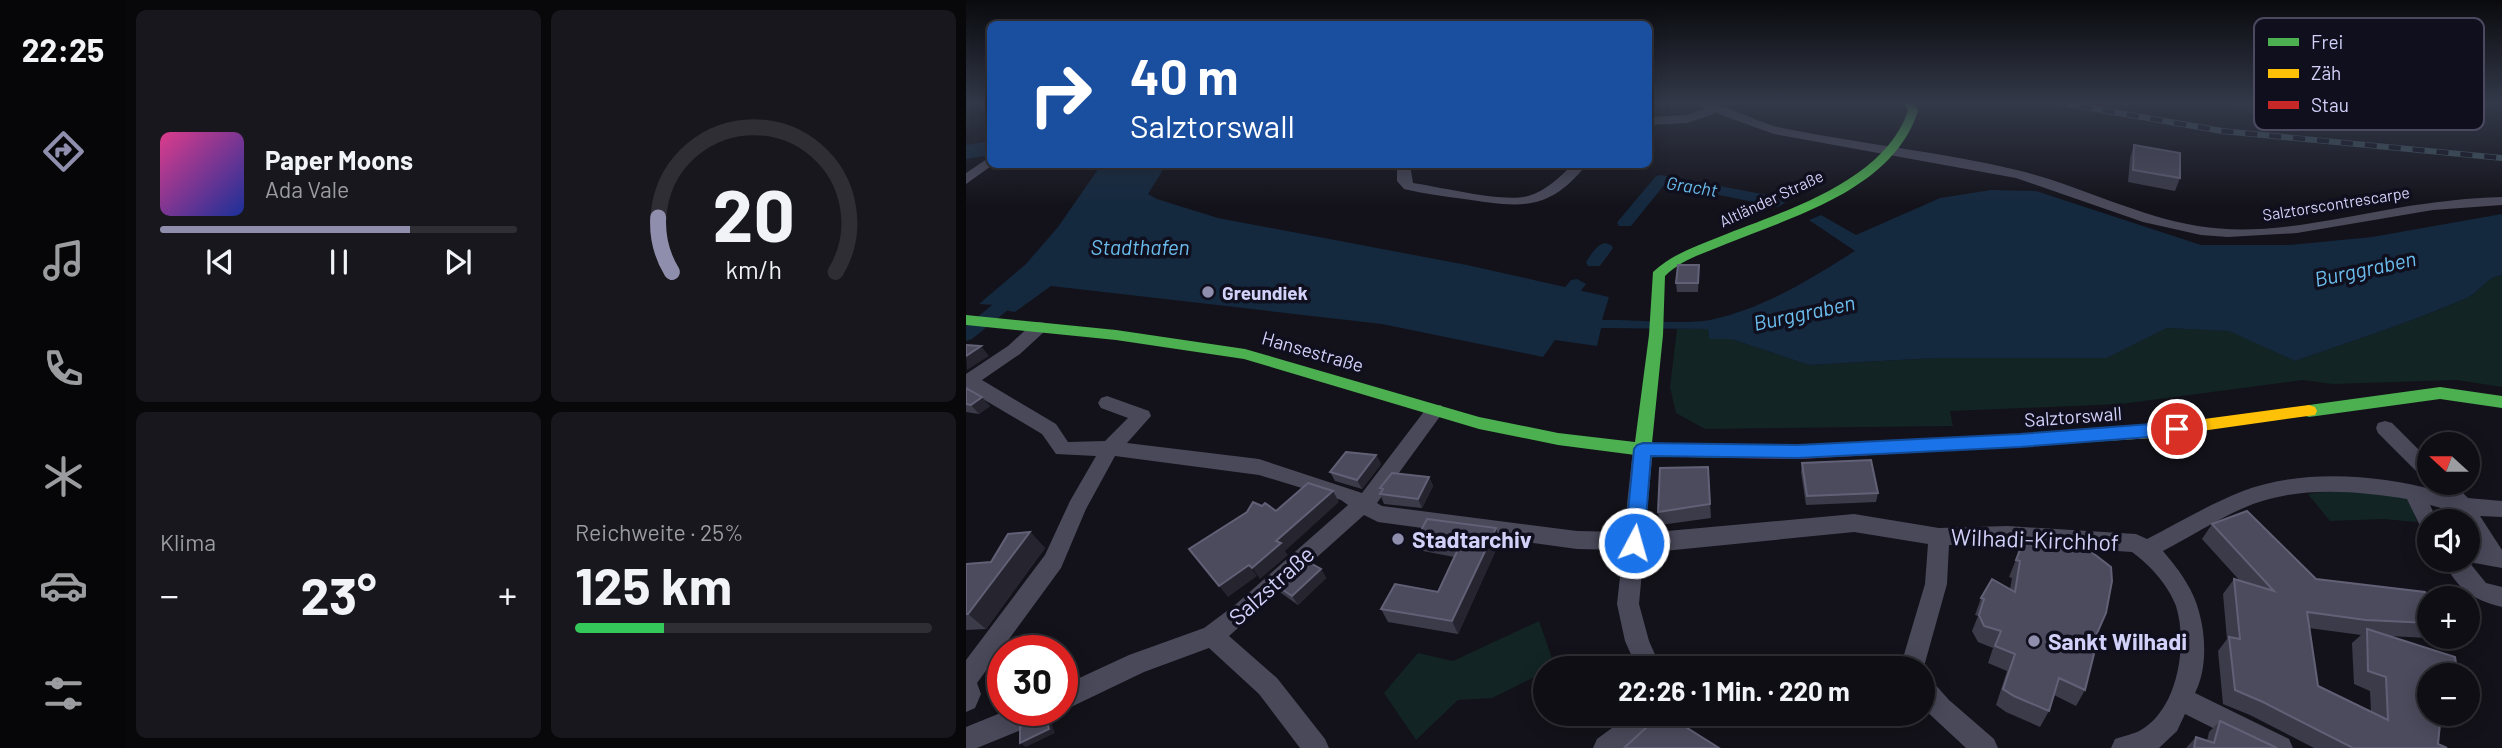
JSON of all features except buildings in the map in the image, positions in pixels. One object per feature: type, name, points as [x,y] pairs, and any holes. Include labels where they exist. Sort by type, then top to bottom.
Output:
[{"type":"main road","name":"Altländer Straße","points":[[1643,449],[1657,327],[1658,275],[1663,268],[1684,256],[1800,206],[1870,170],[1902,137]]},
{"type":"main road","name":"Hansestraße","points":[[966,320],[1245,354],[1435,410],[1558,439],[1643,449]]},
{"type":"main road","name":"Salztorswall","points":[[1643,449],[1798,452],[2020,441],[2152,432],[2440,393],[2502,401]]},
{"type":"street","name":"Salztorscontrescarpe","points":[[1812,137],[2021,175],[2174,225],[2225,233],[2273,233],[2451,204],[2502,201]]},
{"type":"street","points":[[966,180],[987,163]]},
{"type":"street","points":[[1403,168],[1404,181],[1409,186],[1525,202],[1547,195],[1577,168]]},
{"type":"street","points":[[1039,327],[1014,350],[968,382],[1049,429],[1063,449],[1110,448],[1259,467],[1348,494],[1378,514],[1577,540],[1634,543],[1854,523],[1939,537]]},
{"type":"street","points":[[966,678],[1053,561],[1077,507],[1110,448],[1142,416],[1107,403]]},
{"type":"street","name":"Salzstraße","points":[[1078,691],[1136,663],[1212,636],[1243,612],[1378,489],[1435,410]]},
{"type":"street","points":[[2385,428],[2417,460]]},
{"type":"street","points":[[1643,449],[1628,604],[1644,656]]},
{"type":"street","points":[[2147,549],[2240,501],[2271,491],[2328,484],[2377,486],[2414,492],[2463,506],[2502,509]]},
{"type":"street","points":[[2414,492],[2422,509]]},
{"type":"street","points":[[2452,495],[2463,506],[2499,559]]},
{"type":"street","name":"Wilhadi-Kirchhof","points":[[1915,656],[1936,584],[1940,559],[1939,537],[2021,536],[2136,543],[2147,549],[2168,573],[2188,609],[2192,654],[2190,679],[2181,699],[2168,722],[2141,746]]},
{"type":"street","points":[[2480,555],[2499,559]]},
{"type":"street","points":[[2464,572],[2479,591],[2502,597]]},
{"type":"street","points":[[1212,636],[1268,686],[1315,748]]},
{"type":"street","points":[[966,685],[969,694],[966,700]]},
{"type":"street","points":[[2181,699],[2280,748]]},
{"type":"street","points":[[1935,703],[1985,748]]},
{"type":"street","points":[[966,740],[1000,726]]},
{"type":"street","points":[[1606,748],[1635,726]]},
{"type":"shaded area","points":[[2502,275],[2502,387],[2457,380],[2332,384],[2303,380],[2121,404],[1950,411],[1953,426],[1705,429],[1676,413],[1670,387],[1677,329],[1708,329],[1709,339],[1731,339],[1809,365],[1935,358],[2107,358],[2167,328],[2229,330],[2295,361],[2446,307],[2467,298],[2492,278]]},
{"type":"shaded area","points":[[2344,489],[2403,496],[2410,501],[2417,522],[2383,519],[2330,521],[2308,494]]},
{"type":"shaded area","points":[[1539,621],[1551,656],[1533,656],[1533,678],[1492,698],[1458,700],[1416,740],[1384,693],[1418,653],[1453,661]]},
{"type":"water","points":[[1099,168],[1164,168],[1148,194],[1157,199],[1218,218],[1467,265],[1609,297],[1602,320],[1685,322],[1710,320],[1749,309],[1786,292],[1855,251],[1809,220],[1821,215],[1856,235],[1940,198],[1991,190],[2036,191],[2201,245],[2290,245],[2372,237],[2502,214],[2502,275],[2492,278],[2467,298],[2446,307],[2295,361],[2229,331],[2167,328],[2107,358],[1935,358],[1809,365],[1731,339],[1709,339],[1708,329],[1601,328],[1597,346],[1555,340],[1543,357],[1382,324],[1051,286],[1015,312],[1003,310],[1007,306],[979,304],[1026,264],[1058,227]]},
{"type":"waterway","points":[[966,152],[987,148]]},
{"type":"waterway","name":"Gracht","points":[[1625,223],[1661,179],[1778,202]]},
{"type":"waterway","name":"Gracht","points":[[1594,262],[1605,248]]},
{"type":"waterway","name":"Gracht","points":[[1556,310],[1577,284]]},
{"type":"waterway","points":[[966,335],[1022,290]]},
{"type":"railway","points":[[2283,137],[2502,158]]},
{"type":"traffic: fast","points":[[1643,449],[1656,335],[1658,275],[1686,255],[1844,187],[1887,155],[1902,137]]},
{"type":"traffic: fast","points":[[966,320],[1116,335],[1245,354],[1479,423],[1558,439],[1643,449],[1737,451]]},
{"type":"traffic: fast","points":[[2309,411],[2440,393],[2502,402]]},
{"type":"traffic: slow","points":[[1962,444],[2152,432],[2309,411]]},
{"type":"traffic: jam","points":[[1737,451],[1798,452],[1962,444]]},
{"type":"place","name":"Greundiek","points":[[1208,292]]},
{"type":"place","name":"Stadtarchiv","points":[[1398,539]]},
{"type":"place","name":"Sankt Wilhadi","points":[[2034,641]]},
{"type":"route","points":[[1634,543],[1643,449],[1798,452],[2020,441],[2177,429]]},
{"type":"water label","name":"Stadthafen","points":[[1140,246]]},
{"type":"water label","name":"Burggraben","points":[[2365,268]]},
{"type":"water label","name":"Burggraben","points":[[1804,312]]}]
